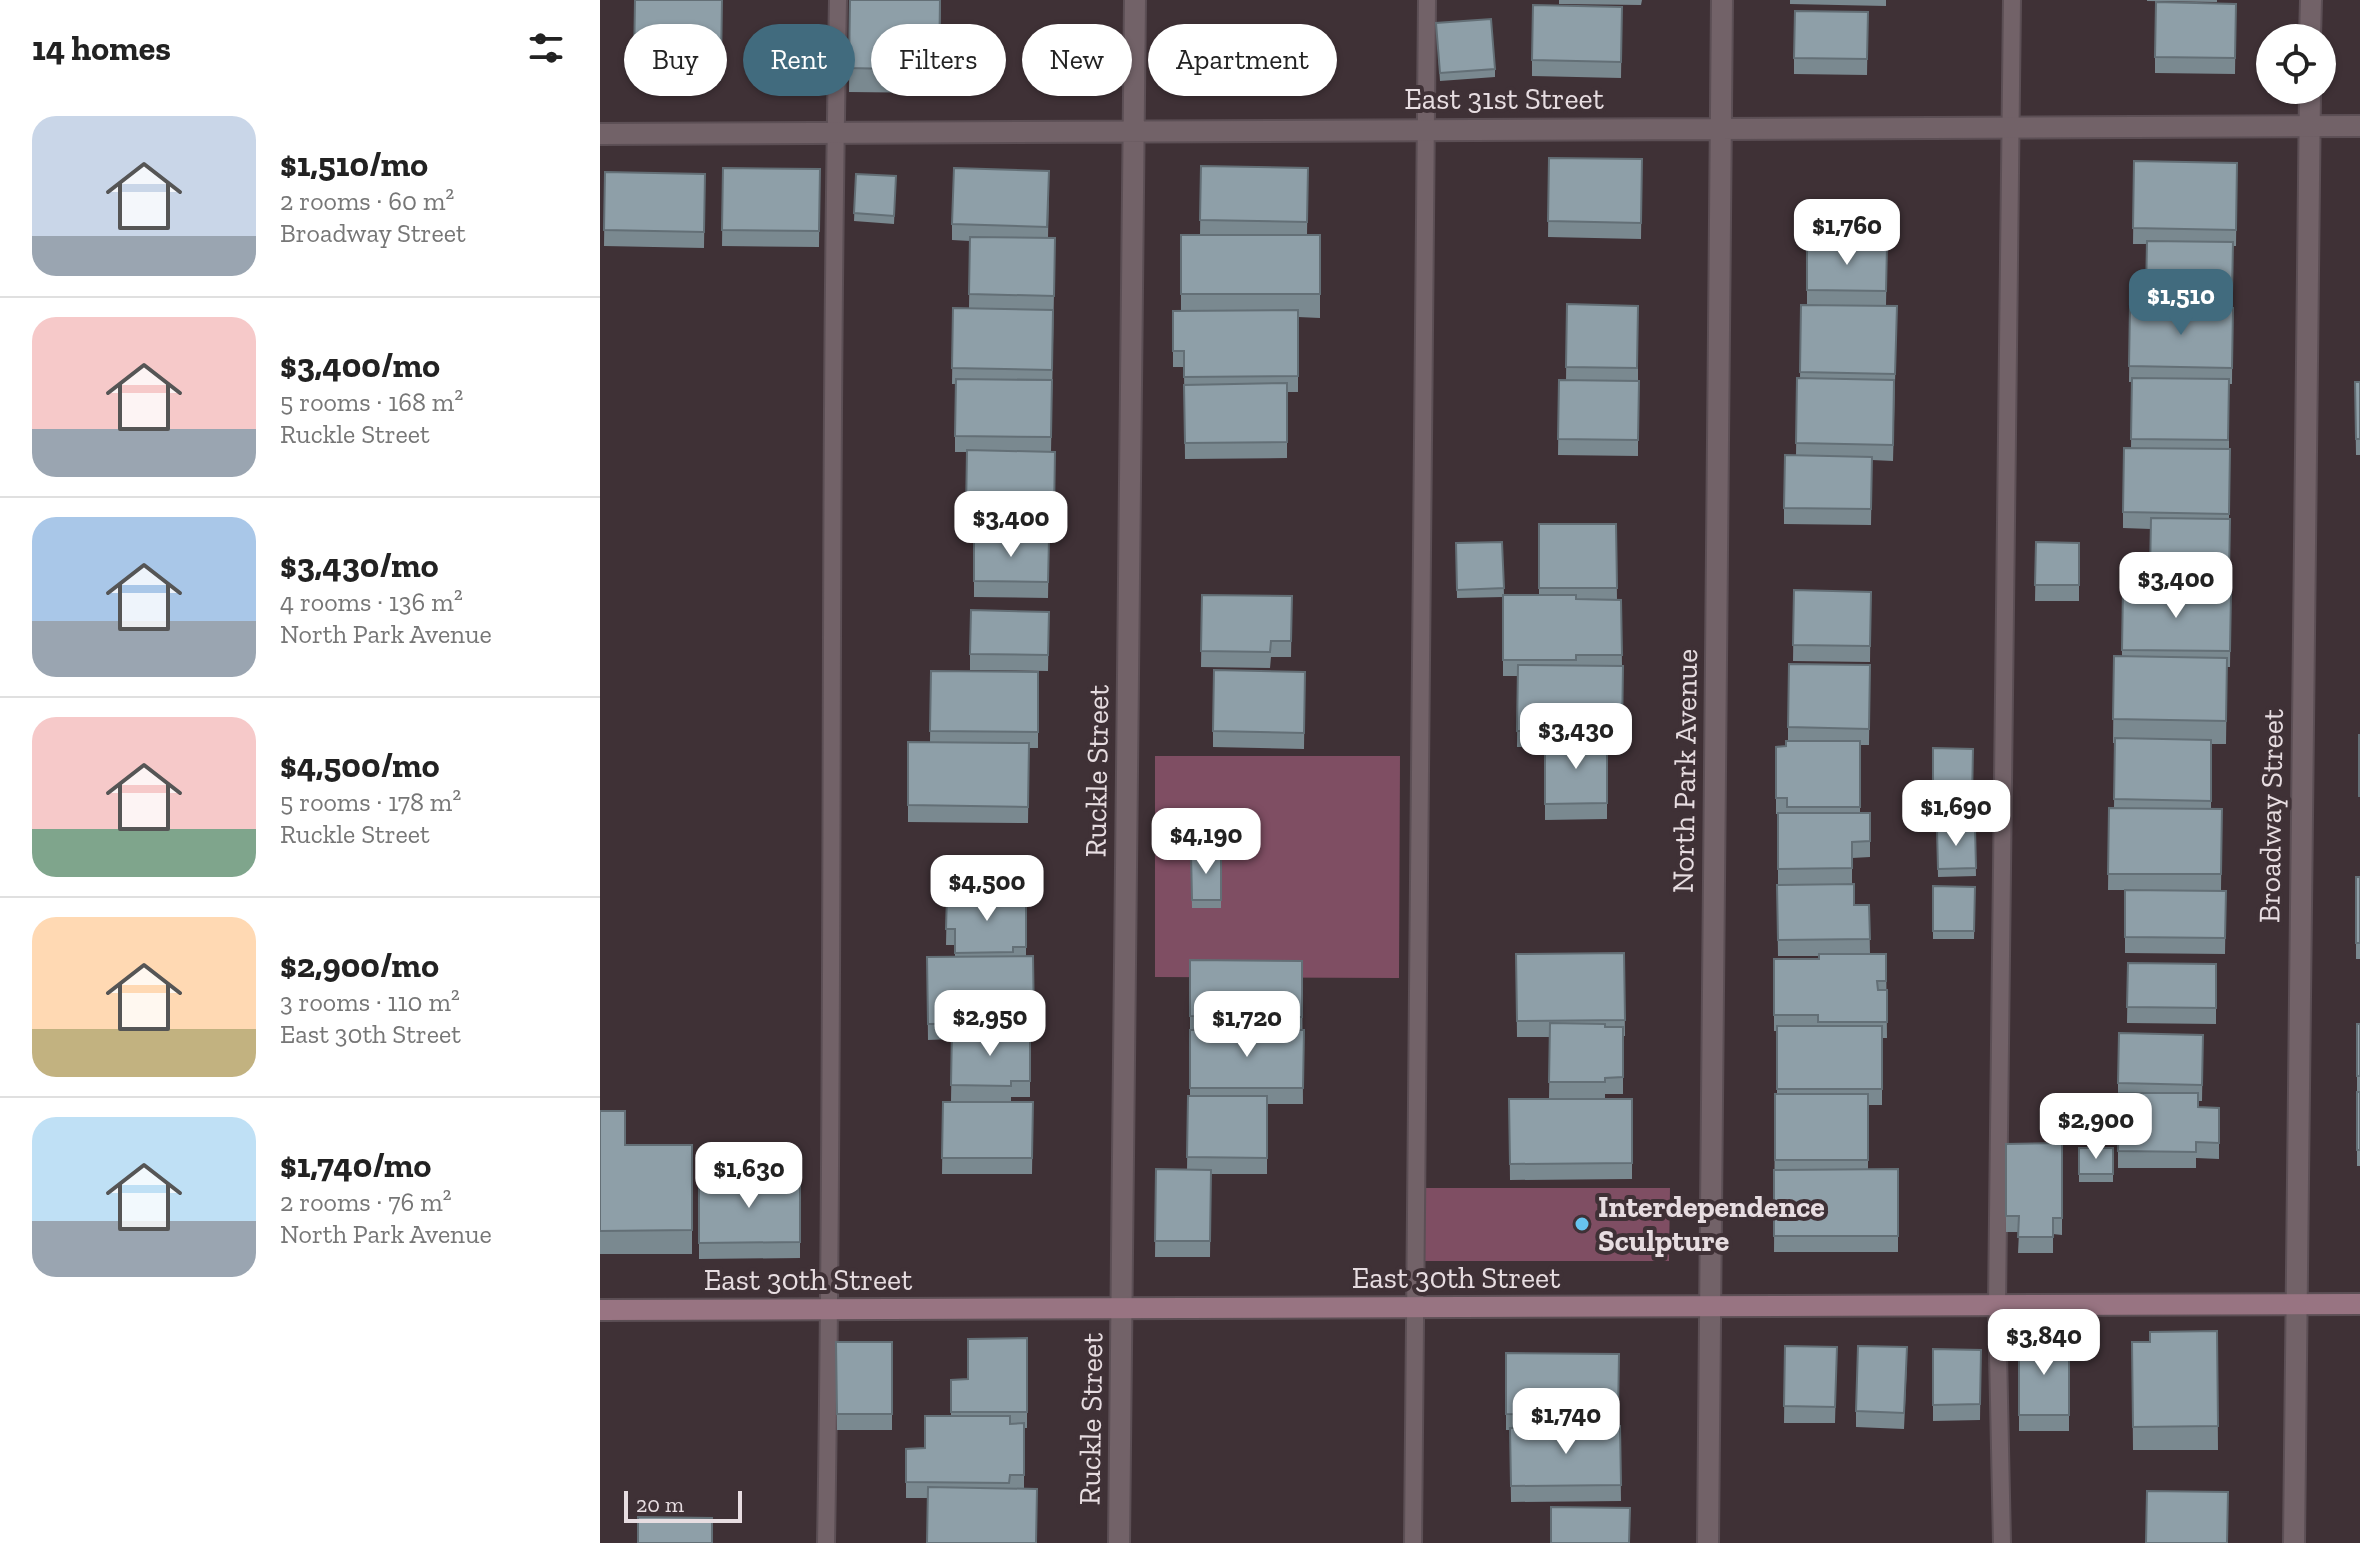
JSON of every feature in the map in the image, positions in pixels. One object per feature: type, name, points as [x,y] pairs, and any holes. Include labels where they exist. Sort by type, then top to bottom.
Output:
[{"type":"main road","name":"East 30th Street","points":[[600,1310],[2360,1304]]},
{"type":"street","name":"Ruckle Street","points":[[1119,1543],[1135,0]]},
{"type":"street","name":"North Park Avenue","points":[[1708,1543],[1722,0]]},
{"type":"street","points":[[2310,24],[2311,0]]},
{"type":"street","name":"Broadway Street","points":[[2294,1543],[2310,104]]},
{"type":"street","name":"East 31st Street","points":[[600,134],[2360,126]]},
{"type":"lane","points":[[826,1543],[830,1310],[830,690],[838,0]]},
{"type":"lane","points":[[1413,1543],[1427,0]]},
{"type":"lane","points":[[2002,1543],[1997,1305],[2012,0]]},
{"type":"shaded area","points":[[1155,756],[1400,756],[1399,978],[1155,977]]},
{"type":"shaded area","points":[[1422,1188],[1670,1188],[1669,1261],[1421,1261]]},
{"type":"building","points":[[635,0],[722,0],[722,24],[635,24]]},
{"type":"building","points":[[850,0],[940,0],[940,24],[871,24],[871,68],[855,68],[855,24],[850,24]]},
{"type":"building","points":[[2156,2],[2236,4],[2235,58],[2155,57]]},
{"type":"building","points":[[1533,5],[1622,7],[1621,62],[1532,60]]},
{"type":"building","points":[[1795,11],[1868,12],[1867,59],[1794,58]]},
{"type":"building","points":[[1491,19],[1495,69],[1440,73],[1436,23]]},
{"type":"building","points":[[1549,158],[1642,159],[1641,223],[1548,221]]},
{"type":"building","points":[[2134,161],[2237,163],[2236,230],[2133,228]]},
{"type":"building","points":[[1201,166],[1308,168],[1307,222],[1200,220]]},
{"type":"building","points":[[723,168],[820,169],[819,231],[722,230]]},
{"type":"building","points":[[954,168],[1049,171],[1047,227],[952,224]]},
{"type":"building","points":[[605,172],[705,174],[704,232],[604,230]]},
{"type":"building","points":[[856,174],[896,176],[894,216],[854,213]]},
{"type":"building","points":[[1181,235],[1320,235],[1320,294],[1181,294]]},
{"type":"building","points":[[970,237],[1055,238],[1054,296],[969,294]]},
{"type":"building","points":[[2147,241],[2233,242],[2232,295],[2146,293]]},
{"type":"building","points":[[1807,244],[1887,245],[1886,291],[1807,290]]},
{"type":"building","points":[[1567,304],[1638,306],[1637,368],[1566,367]]},
{"type":"building","points":[[1801,305],[1897,306],[1895,374],[1800,372]]},
{"type":"building","points":[[2130,306],[2233,308],[2232,368],[2129,366]]},
{"type":"building","points":[[953,308],[1053,310],[1052,370],[952,368]]},
{"type":"building","points":[[1298,310],[1298,376],[1184,377],[1184,351],[1173,351],[1173,311]]},
{"type":"building","points":[[1797,378],[1894,380],[1893,445],[1796,443]]},
{"type":"building","points":[[2132,378],[2229,379],[2228,440],[2131,439]]},
{"type":"building","points":[[956,379],[1052,380],[1051,437],[955,436]]},
{"type":"building","points":[[1559,380],[1639,381],[1638,440],[1558,439]]},
{"type":"building","points":[[2355,382],[2360,382],[2360,439],[2356,439]]},
{"type":"building","points":[[1287,383],[1287,442],[1185,443],[1184,385]]},
{"type":"building","points":[[2124,448],[2230,449],[2229,514],[2123,512]]},
{"type":"building","points":[[967,450],[1055,452],[1054,513],[966,511]]},
{"type":"building","points":[[1785,455],[1872,457],[1871,509],[1784,508]]},
{"type":"building","points":[[2151,518],[2230,519],[2229,575],[2150,574]]},
{"type":"building","points":[[1539,524],[1616,524],[1617,588],[1539,588]]},
{"type":"building","points":[[974,537],[1049,538],[1048,582],[974,581]]},
{"type":"building","points":[[1502,542],[1504,588],[1457,590],[1456,543]]},
{"type":"building","points":[[2036,542],[2079,543],[2079,585],[2035,585]]},
{"type":"building","points":[[2123,588],[2231,590],[2230,651],[2122,650]]},
{"type":"building","points":[[1794,590],[1871,592],[1870,646],[1793,645]]},
{"type":"building","points":[[1202,595],[1292,596],[1291,641],[1271,641],[1270,652],[1201,651]]},
{"type":"building","points":[[1503,595],[1576,595],[1576,599],[1621,600],[1622,655],[1576,655],[1576,660],[1503,660]]},
{"type":"building","points":[[971,610],[1049,612],[1048,655],[970,654]]},
{"type":"building","points":[[2114,656],[2227,658],[2226,721],[2113,719]]},
{"type":"building","points":[[1789,664],[1870,665],[1869,729],[1788,727]]},
{"type":"building","points":[[1518,665],[1623,666],[1622,732],[1517,731]]},
{"type":"building","points":[[1214,670],[1305,672],[1304,733],[1213,731]]},
{"type":"building","points":[[931,671],[1038,672],[1038,732],[930,731]]},
{"type":"building","points":[[2360,735],[2360,796],[2359,796]]},
{"type":"building","points":[[1607,738],[1607,803],[1545,804],[1545,739]]},
{"type":"building","points":[[2115,738],[2211,740],[2211,801],[2114,799]]},
{"type":"building","points":[[1786,741],[1860,741],[1860,807],[1787,807],[1787,798],[1776,798],[1776,747],[1786,746]]},
{"type":"building","points":[[908,742],[1029,743],[1028,807],[908,805]]},
{"type":"building","points":[[1933,748],[1973,749],[1972,799],[1933,799]]},
{"type":"building","points":[[2109,808],[2222,809],[2221,874],[2108,874]]},
{"type":"building","points":[[1778,813],[1870,813],[1870,841],[1852,842],[1852,868],[1778,869]]},
{"type":"building","points":[[1975,828],[1976,868],[1938,869],[1937,829]]},
{"type":"building","points":[[1191,853],[1221,853],[1221,900],[1192,900]]},
{"type":"building","points":[[2356,877],[2360,877],[2360,943],[2356,943]]},
{"type":"building","points":[[1854,884],[1854,905],[1869,905],[1870,939],[1778,940],[1777,885]]},
{"type":"building","points":[[1933,886],[1975,887],[1974,931],[1933,931]]},
{"type":"building","points":[[2125,890],[2226,891],[2225,938],[2125,937]]},
{"type":"building","points":[[947,895],[1026,895],[1026,947],[1013,947],[1013,952],[955,953],[955,929],[946,929]]},
{"type":"building","points":[[1624,953],[1625,1020],[1517,1021],[1516,954]]},
{"type":"building","points":[[1819,954],[1886,954],[1886,981],[1877,981],[1878,990],[1887,990],[1887,1022],[1818,1022],[1818,1015],[1774,1015],[1774,959],[1819,959]]},
{"type":"building","points":[[1033,956],[1034,1023],[928,1024],[927,957]]},
{"type":"building","points":[[1190,960],[1302,961],[1302,1017],[1190,1016]]},
{"type":"building","points":[[2128,963],[2216,964],[2216,1008],[2127,1007]]},
{"type":"building","points":[[1550,1023],[1623,1027],[1623,1077],[1605,1078],[1605,1082],[1549,1082]]},
{"type":"building","points":[[2357,1024],[2360,1024],[2360,1076],[2357,1076]]},
{"type":"building","points":[[1777,1026],[1882,1026],[1882,1089],[1777,1089]]},
{"type":"building","points":[[952,1030],[1030,1032],[1030,1081],[1011,1081],[1011,1086],[951,1085]]},
{"type":"building","points":[[1190,1030],[1304,1030],[1303,1088],[1190,1088]]},
{"type":"building","points":[[2119,1033],[2203,1035],[2202,1085],[2118,1083]]},
{"type":"building","points":[[2357,1092],[2360,1092],[2360,1150],[2357,1150]]},
{"type":"building","points":[[2119,1093],[2198,1093],[2198,1107],[2219,1108],[2219,1143],[2196,1142],[2196,1152],[2118,1151]]},
{"type":"building","points":[[1775,1094],[1868,1094],[1868,1160],[1775,1160]]},
{"type":"building","points":[[1188,1096],[1267,1096],[1267,1158],[1187,1157]]},
{"type":"building","points":[[1509,1099],[1632,1099],[1632,1163],[1510,1164]]},
{"type":"building","points":[[943,1102],[1033,1102],[1032,1158],[942,1158]]},
{"type":"building","points":[[600,1111],[625,1111],[625,1145],[692,1145],[692,1230],[600,1231]]},
{"type":"building","points":[[2062,1143],[2062,1218],[2053,1218],[2053,1237],[2018,1237],[2019,1216],[2006,1216],[2006,1144]]},
{"type":"building","points":[[2079,1148],[2113,1148],[2113,1174],[2079,1174]]},
{"type":"building","points":[[1156,1169],[1211,1170],[1210,1241],[1155,1241]]},
{"type":"building","points":[[1898,1169],[1898,1236],[1774,1236],[1774,1170]]},
{"type":"building","points":[[699,1177],[800,1177],[800,1242],[699,1243]]},
{"type":"building","points":[[2217,1331],[2218,1426],[2133,1427],[2132,1342],[2150,1342],[2150,1332]]},
{"type":"building","points":[[1027,1338],[1027,1412],[951,1412],[951,1380],[968,1379],[968,1339]]},
{"type":"building","points":[[2019,1339],[2069,1340],[2069,1415],[2019,1415]]},
{"type":"building","points":[[836,1342],[892,1342],[892,1414],[837,1414]]},
{"type":"building","points":[[1785,1346],[1837,1347],[1835,1407],[1784,1406]]},
{"type":"building","points":[[1858,1346],[1907,1347],[1904,1413],[1856,1411]]},
{"type":"building","points":[[1933,1349],[1981,1350],[1980,1404],[1933,1405]]},
{"type":"building","points":[[1506,1353],[1619,1354],[1618,1415],[1506,1414]]},
{"type":"building","points":[[925,1416],[1010,1416],[1010,1424],[1024,1423],[1024,1475],[1010,1475],[1009,1483],[906,1482],[906,1449],[925,1448]]},
{"type":"building","points":[[1620,1426],[1621,1485],[1511,1486],[1510,1428]]},
{"type":"building","points":[[928,1487],[1037,1489],[1036,1543],[927,1543]]},
{"type":"building","points":[[2147,1491],[2228,1492],[2227,1543],[2146,1543]]},
{"type":"building","points":[[1551,1507],[1630,1508],[1629,1543],[1551,1543]]},
{"type":"building","points":[[638,1517],[712,1518],[712,1543],[638,1543]]},
{"type":"place","name":"Interdependence Sculpture","points":[[1582,1224]]}]
